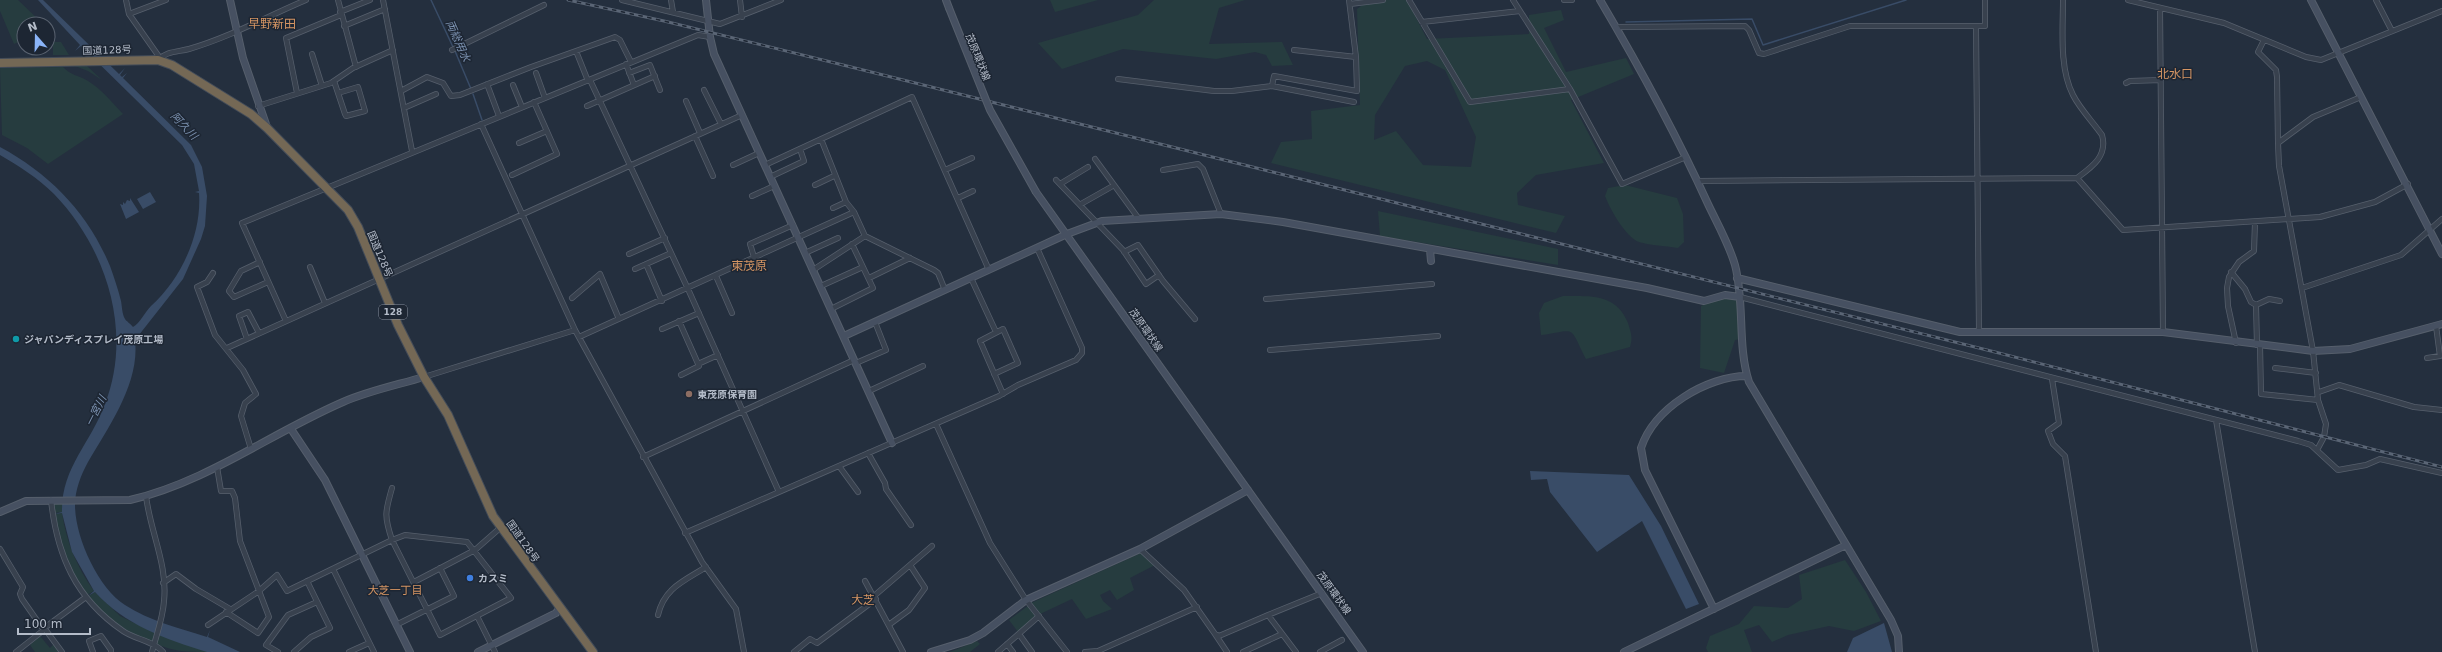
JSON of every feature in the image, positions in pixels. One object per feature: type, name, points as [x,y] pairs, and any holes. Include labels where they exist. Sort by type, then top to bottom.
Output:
[{"type":"highway","name":"国道128号","points":[[0,63],[159,59],[185,73],[251,114],[267,128],[326,189],[339,200],[353,218],[398,325],[424,377],[448,415],[500,528],[593,652]]},
{"type":"street","points":[[126,0],[129,14],[159,59],[163,54],[189,49],[237,32],[306,0]]},
{"type":"street","points":[[129,14],[166,0]]},
{"type":"street","points":[[230,0],[237,32],[258,106],[267,128]]},
{"type":"street","points":[[338,0],[356,67]]},
{"type":"street","points":[[297,93],[286,38],[370,0]]},
{"type":"street","points":[[383,0],[412,151]]},
{"type":"street","points":[[622,0],[638,2],[720,24],[742,17],[781,0]]},
{"type":"street","points":[[672,0],[673,12]]},
{"type":"street","points":[[706,0],[710,37],[714,54],[892,443]]},
{"type":"street","points":[[740,0],[742,17]]},
{"type":"street","name":"茂原環状線","points":[[946,0],[990,110],[1036,192],[1364,652]]},
{"type":"street","points":[[1272,86],[1274,76],[1357,91],[1356,57],[1348,1],[1383,0]]},
{"type":"street","points":[[1410,0],[1470,102],[1570,89]]},
{"type":"street","points":[[1513,0],[1570,89],[1622,184],[1686,157]]},
{"type":"street","points":[[1564,0],[1572,0]]},
{"type":"street","points":[[1600,0],[1686,157],[1733,259],[1740,297],[1747,376],[1752,389],[1894,624],[1898,636],[1899,652]]},
{"type":"street","points":[[1616,28],[1745,26],[1749,30],[1759,53],[1764,54],[1850,26],[1985,26],[1985,0]]},
{"type":"street","points":[[1698,181],[2077,178],[2098,162],[2104,139],[2073,96],[2067,80],[2063,48],[2064,0]]},
{"type":"street","points":[[2128,0],[2224,23],[2315,60],[2321,60],[2442,11]]},
{"type":"street","points":[[2311,0],[2408,184],[2442,254]]},
{"type":"street","points":[[2376,0],[2392,31]]},
{"type":"street","points":[[453,49],[544,5]]},
{"type":"street","points":[[2160,8],[2163,332]]},
{"type":"street","points":[[344,26],[385,9]]},
{"type":"street","points":[[1422,22],[1520,11]]},
{"type":"street","points":[[1976,26],[1979,332]]},
{"type":"street","points":[[286,320],[242,223],[326,189],[412,151],[698,35],[710,37]]},
{"type":"street","points":[[401,91],[427,77],[443,83],[451,96],[460,95],[615,37],[620,40],[631,62]]},
{"type":"street","points":[[2264,40],[2258,52],[2276,70],[2279,166],[2313,351],[2319,392],[2318,400],[2326,424],[2324,437],[2317,450]]},
{"type":"street","points":[[258,106],[322,86],[334,81],[356,67],[393,50]]},
{"type":"street","points":[[1294,50],[1356,57]]},
{"type":"street","points":[[576,51],[665,238],[744,410],[779,492]]},
{"type":"street","points":[[312,54],[322,86]]},
{"type":"street","points":[[626,64],[634,85]]},
{"type":"street","points":[[629,73],[650,65],[660,90]]},
{"type":"street","points":[[536,73],[545,98]]},
{"type":"street","points":[[586,106],[655,76]]},
{"type":"street","points":[[1118,79],[1232,92],[1272,86],[1354,102]]},
{"type":"street","points":[[2126,83],[2130,81],[2161,80]]},
{"type":"street","points":[[334,81],[338,93],[346,116],[365,111],[358,87],[338,93]]},
{"type":"street","points":[[487,84],[499,116]]},
{"type":"street","points":[[513,85],[522,107]]},
{"type":"street","points":[[704,90],[721,124]]},
{"type":"street","points":[[404,108],[436,94]]},
{"type":"street","points":[[765,165],[912,97],[989,270]]},
{"type":"street","points":[[2278,143],[2313,117],[2361,97]]},
{"type":"street","points":[[686,101],[700,133]]},
{"type":"street","points":[[512,175],[558,154],[534,102]]},
{"type":"street","points":[[226,348],[286,320],[380,280],[742,115]]},
{"type":"street","points":[[481,124],[575,330],[685,533],[706,567],[736,609],[744,652]]},
{"type":"street","points":[[519,143],[547,131]]},
{"type":"street","points":[[695,136],[713,176]]},
{"type":"street","points":[[820,139],[846,202],[854,212],[865,236],[938,273],[945,290]]},
{"type":"street","points":[[770,177],[804,161],[800,149]]},
{"type":"street","points":[[733,165],[759,153]]},
{"type":"street","points":[[944,170],[972,158]]},
{"type":"street","points":[[1095,159],[1114,181],[1139,219]]},
{"type":"street","points":[[1163,170],[1198,164],[1203,169],[1221,214]]},
{"type":"street","points":[[1060,184],[1088,167]]},
{"type":"street","points":[[815,185],[834,176]]},
{"type":"street","points":[[2077,178],[2123,230],[2162,229],[2320,217],[2375,202],[2408,184]]},
{"type":"street","points":[[1056,180],[1081,204],[1096,223],[1124,252],[1146,284],[1159,275]]},
{"type":"street","points":[[752,196],[774,186]]},
{"type":"street","points":[[1081,204],[1110,187]]},
{"type":"street","points":[[958,198],[973,191]]},
{"type":"street","points":[[833,208],[846,202]]},
{"type":"street","points":[[579,337],[662,301],[754,257],[854,212]]},
{"type":"street","points":[[844,336],[1067,234],[1096,223],[1221,214],[1283,222],[1430,250],[1616,282],[1704,301],[1725,295],[1740,297],[2052,379],[2298,441],[2311,445],[2338,470],[2366,465],[2380,460],[2442,473]]},
{"type":"street","points":[[2302,288],[2401,255],[2442,220]]},
{"type":"street","points":[[2236,343],[2227,288],[2231,272],[2239,262],[2254,251],[2255,222]]},
{"type":"street","points":[[754,257],[750,244],[793,225]]},
{"type":"street","points":[[813,270],[865,236]]},
{"type":"street","points":[[629,254],[665,238]]},
{"type":"street","points":[[805,252],[838,238]]},
{"type":"street","points":[[831,309],[873,288],[852,244]]},
{"type":"street","points":[[1124,252],[1138,245],[1159,275],[1195,319]]},
{"type":"street","points":[[685,533],[1004,394],[1018,385],[1076,360],[1082,353],[1078,338],[1037,248]]},
{"type":"street","points":[[1430,250],[1431,261]]},
{"type":"street","points":[[635,269],[671,253]]},
{"type":"street","points":[[869,278],[910,258]]},
{"type":"street","points":[[260,262],[241,271],[229,290],[234,297],[268,282]]},
{"type":"street","points":[[646,264],[662,301]]},
{"type":"street","points":[[310,267],[325,304]]},
{"type":"street","points":[[821,286],[863,267]]},
{"type":"street","points":[[2231,272],[2245,289],[2251,302],[2256,305]]},
{"type":"street","points":[[191,287],[197,287],[207,282],[213,273]]},
{"type":"street","points":[[572,298],[600,274],[619,319]]},
{"type":"street","points":[[716,276],[732,313]]},
{"type":"street","points":[[971,278],[996,332]]},
{"type":"street","points":[[1737,278],[1960,332],[2163,332],[2236,343],[2313,351],[2350,349],[2439,325],[2440,356],[2428,358]]},
{"type":"street","points":[[1266,299],[1432,284]]},
{"type":"street","points":[[197,287],[215,335],[226,348],[256,394],[245,403],[241,416],[251,449]]},
{"type":"street","points":[[2256,305],[2269,299],[2280,301]]},
{"type":"street","points":[[2256,305],[2261,394],[2318,400]]},
{"type":"street","points":[[247,338],[240,316],[248,312],[259,333]]},
{"type":"street","points":[[662,328],[699,312]]},
{"type":"street","points":[[679,321],[698,364]]},
{"type":"street","points":[[643,457],[855,361],[886,350],[875,322]]},
{"type":"street","points":[[994,374],[1018,363],[1005,330],[1003,329],[980,341],[994,374],[1004,394]]},
{"type":"street","points":[[0,512],[26,501],[130,500],[146,496],[183,483],[217,467],[343,402],[575,330]]},
{"type":"street","points":[[1270,350],[1438,336]]},
{"type":"street","points":[[681,375],[698,368],[698,364],[718,355]]},
{"type":"street","points":[[869,391],[924,366]]},
{"type":"street","points":[[2275,368],[2316,373]]},
{"type":"street","points":[[1714,608],[1645,470],[1641,448],[1661,416],[1679,401],[1708,383],[1747,376]]},
{"type":"street","points":[[2052,379],[2059,423],[2048,430],[2053,444],[2065,456],[2096,652]]},
{"type":"street","points":[[2319,392],[2339,385],[2414,407],[2442,410]]},
{"type":"street","points":[[2216,420],[2254,652]]},
{"type":"street","points":[[936,424],[977,518],[1026,600],[1066,652]]},
{"type":"street","points":[[291,429],[317,464],[410,652]]},
{"type":"street","points":[[868,453],[885,483],[886,489],[911,525]]},
{"type":"street","points":[[839,466],[858,492]]},
{"type":"street","points":[[163,583],[176,574],[258,633],[269,616],[258,591],[240,541],[235,498],[232,491],[221,491],[217,467]]},
{"type":"street","points":[[208,625],[258,591],[277,575],[287,592],[392,540],[405,536],[467,542],[475,550],[512,598],[440,635],[392,540],[385,514],[392,488]]},
{"type":"street","points":[[931,652],[957,646],[976,637],[1026,600],[1140,549],[1248,490]]},
{"type":"street","points":[[146,496],[163,583],[164,601],[152,652]]},
{"type":"street","points":[[52,500],[53,524],[60,552],[86,597],[118,628],[154,644],[163,652]]},
{"type":"street","points":[[414,582],[475,550],[500,528]]},
{"type":"street","points":[[1624,652],[1846,545]]},
{"type":"street","points":[[794,652],[810,639],[817,643],[875,598],[932,546]]},
{"type":"street","points":[[0,549],[23,587],[20,594],[22,600],[62,652]]},
{"type":"street","points":[[1140,549],[1167,572],[1197,607],[1225,652]]},
{"type":"street","points":[[890,624],[909,610],[925,588],[910,565]]},
{"type":"street","points":[[658,615],[666,593],[706,567]]},
{"type":"street","points":[[396,625],[454,596],[440,568]]},
{"type":"street","points":[[333,569],[374,652]]},
{"type":"street","points":[[294,652],[311,637],[330,628],[307,581]]},
{"type":"street","points":[[864,581],[890,624],[903,652]]},
{"type":"street","points":[[1215,634],[1219,636],[1322,593]]},
{"type":"street","points":[[16,652],[86,597]]},
{"type":"street","points":[[278,652],[266,644],[288,615],[317,602]]},
{"type":"street","points":[[1085,652],[1098,652],[1197,607]]},
{"type":"street","points":[[478,652],[556,613],[559,608]]},
{"type":"street","points":[[477,616],[495,652]]},
{"type":"street","points":[[998,652],[1039,616]]},
{"type":"street","points":[[1268,616],[1296,652]]},
{"type":"street","points":[[1019,634],[1032,652]]},
{"type":"street","points":[[1243,652],[1282,634]]},
{"type":"street","points":[[93,652],[89,641],[101,636],[112,650],[111,652]]},
{"type":"street","points":[[1320,652],[1342,640]]},
{"type":"street","points":[[349,652],[369,643]]},
{"type":"street","points":[[1007,644],[1013,652]]},
{"type":"green space","points":[[0,0],[18,0],[35,16],[16,16],[16,43],[14,44],[0,11]]},
{"type":"green space","points":[[1050,0],[1098,0],[1055,12]]},
{"type":"green space","points":[[1154,0],[1245,0],[1219,8],[1209,44],[1282,42],[1293,65],[1272,66],[1266,55],[1255,52],[1216,59],[1123,49],[1062,69],[1038,43],[1138,15]]},
{"type":"green space","points":[[1369,0],[1407,0],[1427,39],[1529,34],[1529,15],[1561,10],[1564,20],[1544,28],[1566,72],[1626,58],[1634,74],[1571,100],[1604,163],[1536,175],[1517,193],[1518,205],[1565,216],[1556,233],[1271,163],[1281,142],[1312,139],[1311,111],[1360,105],[1357,9]],"holes":[[[1427,61],[1445,70],[1476,137],[1471,167],[1423,165],[1396,131],[1374,140],[1375,115],[1405,66]]]},
{"type":"green space","points":[[56,42],[61,42],[69,55],[56,55]]},
{"type":"green space","points":[[75,66],[87,66],[102,80],[88,71]]},
{"type":"green space","points":[[63,67],[69,72],[93,84],[123,114],[48,164],[27,148],[2,135],[0,68]]},
{"type":"green space","points":[[1625,185],[1677,198],[1683,214],[1684,242],[1678,248],[1638,242],[1626,232],[1614,214],[1605,196],[1608,188]]},
{"type":"green space","points":[[1378,211],[1558,249],[1558,265],[1380,236]]},
{"type":"green space","points":[[1563,296],[1601,298],[1617,306],[1623,313],[1631,332],[1630,347],[1586,359],[1577,340],[1571,332],[1567,331],[1541,335],[1539,313],[1544,303]]},
{"type":"green space","points":[[1734,298],[1737,301],[1740,339],[1735,340],[1724,373],[1700,368],[1701,306],[1717,299]]},
{"type":"green space","points":[[52,503],[62,504],[62,512],[54,513]]},
{"type":"green space","points":[[62,513],[66,534],[77,564],[94,591],[87,595],[80,586],[70,567],[62,546],[54,514]]},
{"type":"green space","points":[[1141,553],[1155,565],[1130,578],[1134,590],[1117,600],[1110,590],[1100,595],[1103,601],[1112,609],[1086,619],[1072,599],[1040,614],[1031,603]]},
{"type":"green space","points":[[1845,560],[1866,592],[1881,621],[1854,631],[1829,626],[1788,635],[1772,642],[1759,625],[1744,630],[1752,652],[1708,652],[1706,648],[1710,636],[1739,624],[1754,606],[1788,608],[1802,599],[1799,575]]},
{"type":"green space","points":[[95,592],[120,616],[155,633],[152,643],[125,629],[109,618],[88,596]]},
{"type":"green space","points":[[1029,605],[1037,615],[1018,632],[1009,620]]},
{"type":"green space","points":[[158,634],[208,652],[181,651],[162,646],[155,643]]},
{"type":"green space","points":[[40,636],[50,648],[54,644],[60,652],[35,652],[30,645]]},
{"type":"green space","points":[[977,641],[980,644],[970,652],[950,652]]},
{"type":"water","name":"一宮川","points":[[38,0],[43,0],[119,74],[125,68],[120,75],[122,77],[127,73],[123,78],[191,145],[202,167],[207,196],[205,226],[201,239],[183,279],[135,340],[133,372],[128,388],[121,404],[81,477],[77,488],[75,505],[79,532],[90,561],[97,574],[115,597],[125,605],[154,620],[207,637],[210,630],[208,637],[240,652],[207,652],[176,642],[146,630],[133,622],[107,604],[95,592],[88,596],[94,591],[72,552],[62,513],[54,514],[62,512],[63,496],[71,469],[105,404],[113,377],[116,349],[115,320],[110,293],[101,266],[88,240],[73,216],[54,194],[41,183],[0,155],[0,147],[35,170],[51,183],[79,212],[91,229],[110,266],[121,301],[124,317],[133,327],[172,283],[187,255],[197,224],[199,193],[195,192],[199,191],[194,164],[182,145],[81,46],[75,51],[80,45],[56,19],[56,16],[53,16]]},
{"type":"water","points":[[150,192],[156,202],[143,209],[137,199]]},
{"type":"water","points":[[130,198],[139,212],[126,219],[120,204],[123,205],[123,202],[125,204],[127,200],[130,201]]},
{"type":"water","points":[[1530,471],[1629,475],[1661,526],[1699,604],[1686,609],[1642,521],[1597,552],[1550,492],[1547,479],[1531,480]]},
{"type":"water","points":[[1884,623],[1892,652],[1847,652],[1853,638]]},
{"type":"waterway","name":"両総用水","points":[[431,0],[453,47]]},
{"type":"waterway","points":[[1626,22],[1752,19],[1763,45],[1906,0]]},
{"type":"waterway","name":"両総用水","points":[[455,51],[471,89]]},
{"type":"waterway","name":"両総用水","points":[[473,94],[482,120]]},
{"type":"railway","points":[[568,0],[664,21],[839,64],[1995,352],[2442,467]]},
{"type":"place","name":"ジャパンディスプレイ茂原工場","points":[[16,339]]},
{"type":"place","name":"東茂原保育園","points":[[689,394]]},
{"type":"place","name":"カスミ","points":[[470,578]]},
{"type":"district","name":"早野新田","points":[[272,24]]},
{"type":"district","name":"北水口","points":[[2175,74]]},
{"type":"district","name":"東茂原","points":[[749,266]]},
{"type":"district","name":"大芝一丁目","points":[[395,590]]},
{"type":"district","name":"大芝","points":[[863,600]]},
{"type":"water label","name":"阿久川","points":[[184,126]]}]
